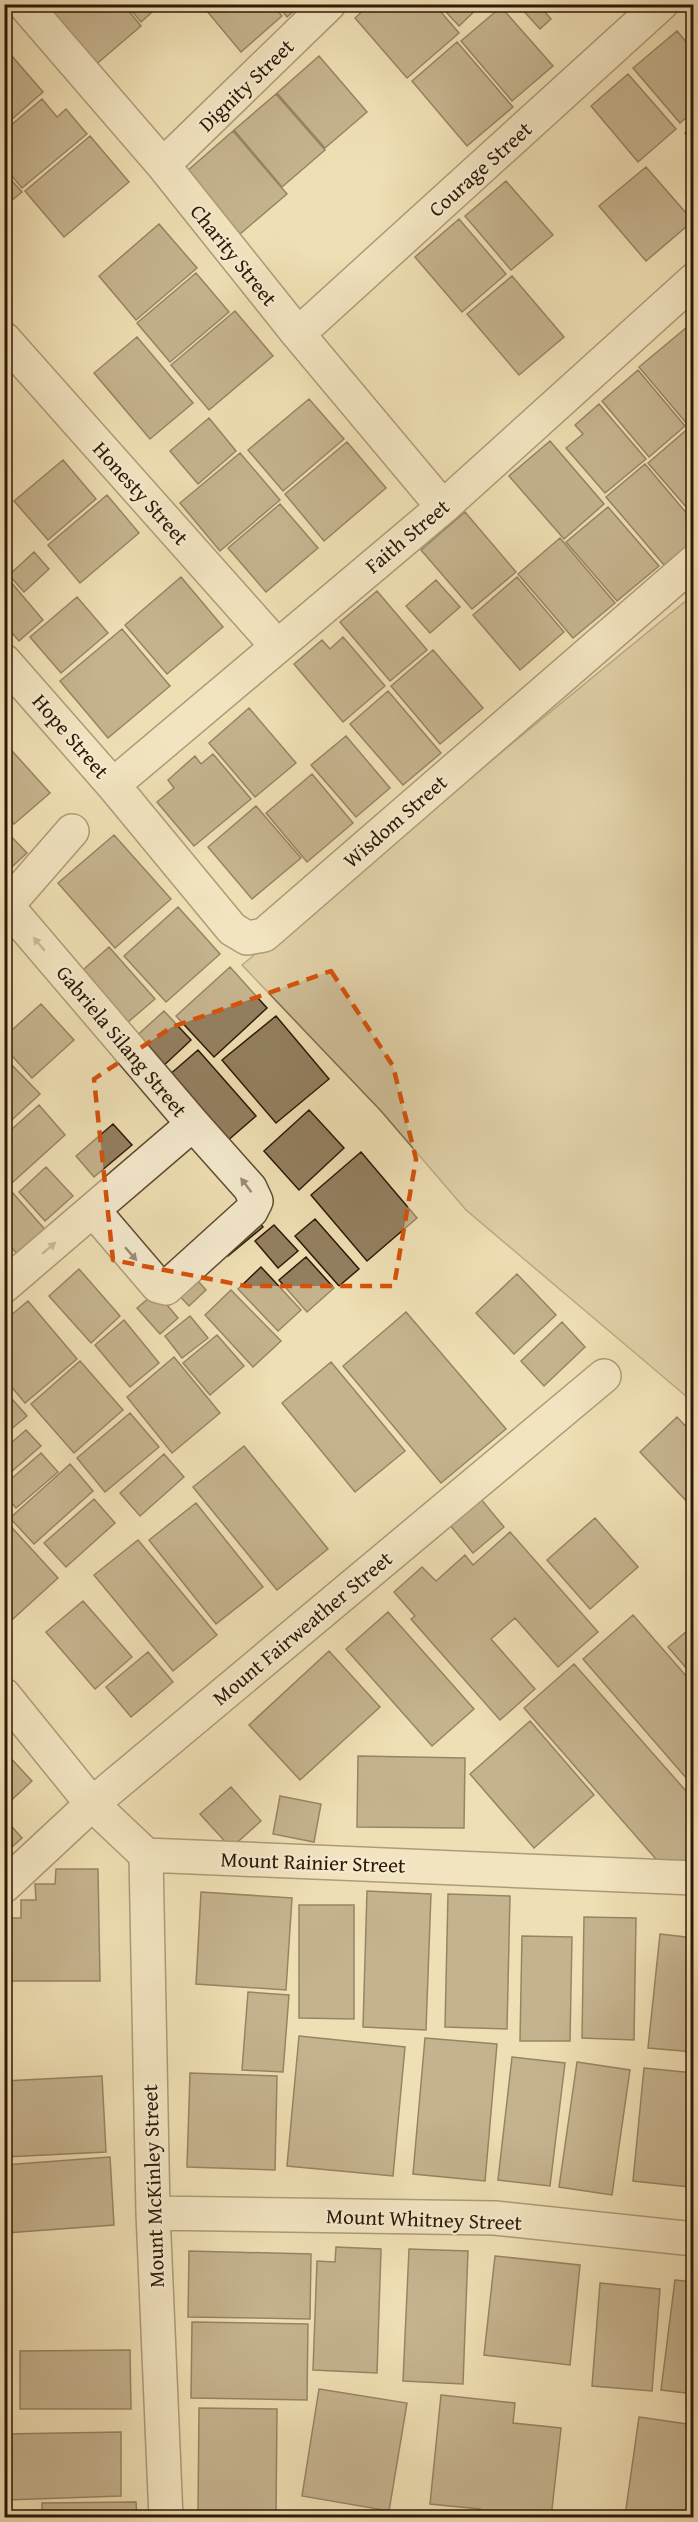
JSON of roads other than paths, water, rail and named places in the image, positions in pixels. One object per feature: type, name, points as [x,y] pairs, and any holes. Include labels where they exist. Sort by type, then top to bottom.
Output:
[{"type":"street","name":"Charity Street","points":[[24,4],[163,165],[298,334],[442,507]]},
{"type":"street","name":"Dignity Street","points":[[163,165],[329,4]]},
{"type":"street","name":"Courage Street","points":[[298,334],[661,4]]},
{"type":"street","name":"Faith Street","points":[[113,785],[442,507],[693,280]]},
{"type":"street","name":"Honesty Street","points":[[4,339],[277,646]]},
{"type":"street","name":"Wisdom Street","points":[[113,785],[232,929],[248,938],[264,935],[693,562]]},
{"type":"street","name":"Hope Street","points":[[4,661],[113,785]]},
{"type":"street","points":[[6,907],[72,831]]},
{"type":"street","name":"Gabriela Silang Street","points":[[4,1286],[193,1124],[6,907]]},
{"type":"street","points":[[93,1210],[158,1286],[166,1288],[251,1211],[256,1201],[250,1188],[193,1124]]},
{"type":"street","name":"Mount Fairweather Street","points":[[4,1886],[92,1804],[604,1376]]},
{"type":"street","points":[[4,1695],[92,1804],[146,1855]]},
{"type":"street","name":"Mount Rainier Street","points":[[146,1855],[693,1878]]},
{"type":"street","name":"Mount McKinley Street","points":[[146,1855],[153,2213],[166,2517]]},
{"type":"street","name":"Mount Whitney Street","points":[[153,2213],[495,2218],[693,2239]]}]
